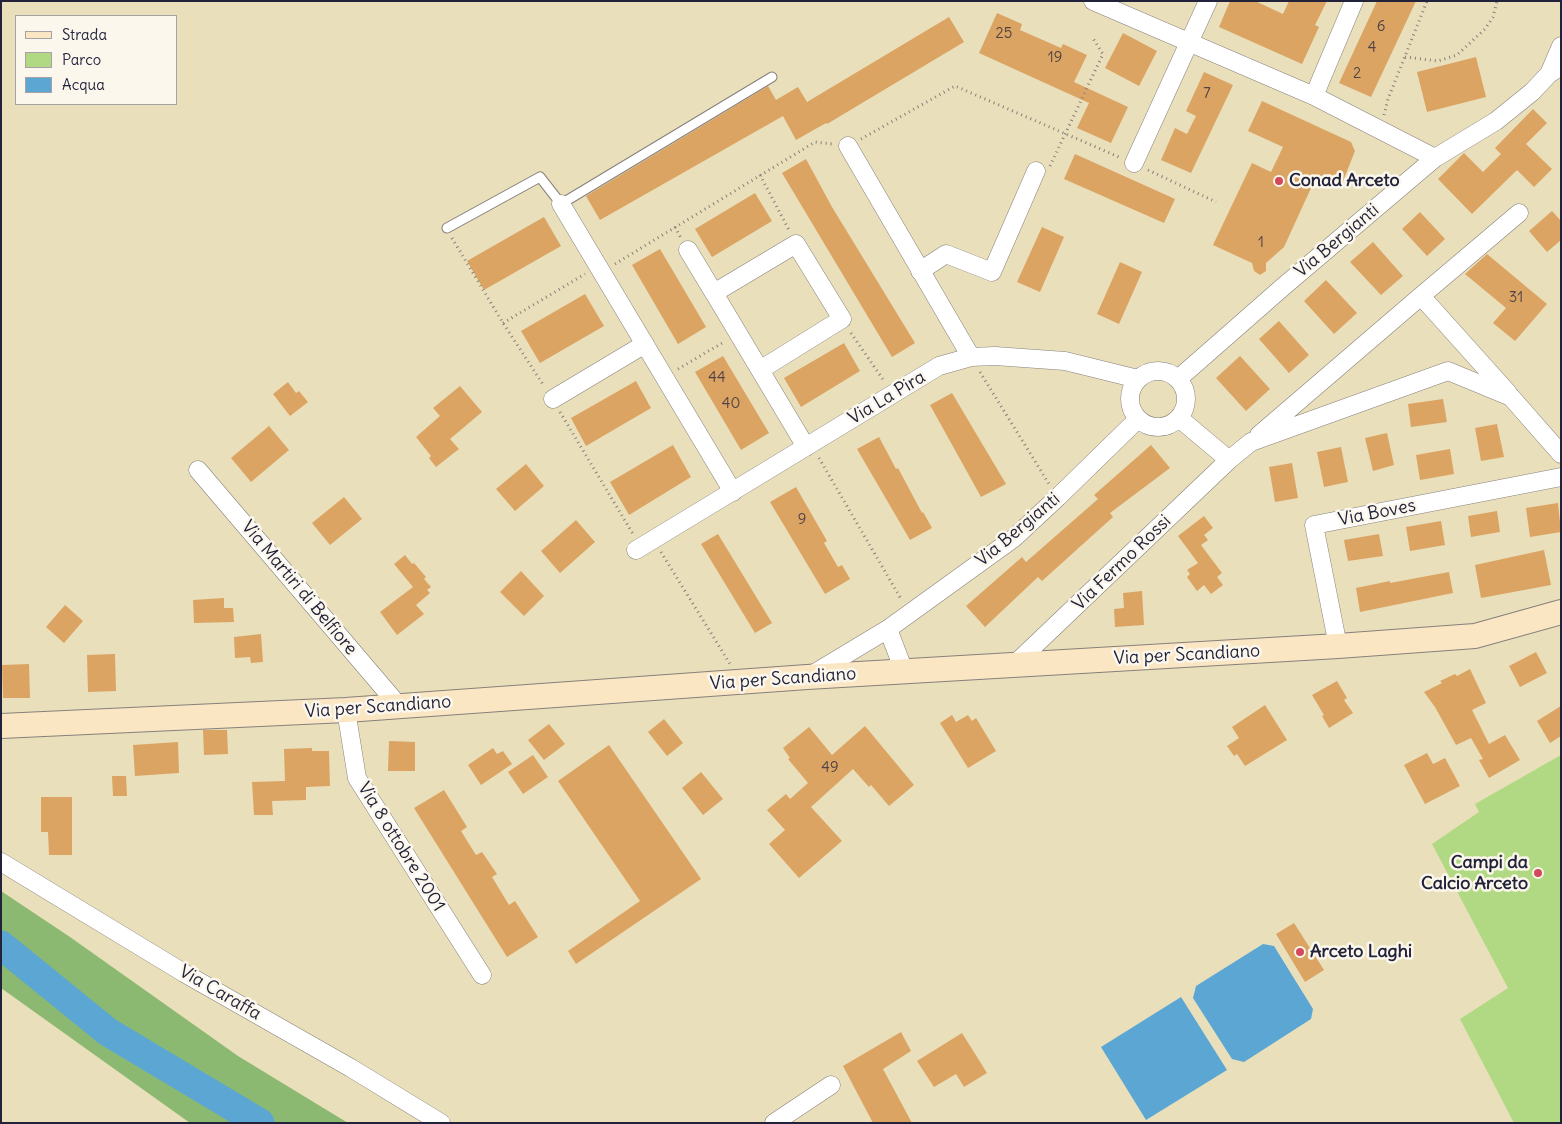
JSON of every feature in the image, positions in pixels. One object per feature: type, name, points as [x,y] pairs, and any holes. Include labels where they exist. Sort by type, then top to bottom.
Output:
[{"type":"street","points":[[1093,1],[1189,44],[1314,96],[1435,158]]},
{"type":"street","points":[[1134,163],[1208,1]]},
{"type":"street","points":[[1314,96],[1354,1]]},
{"type":"street","name":"Via Bergianti","points":[[1178,379],[1435,158],[1496,120],[1532,92],[1555,70],[1561,46]]},
{"type":"street","points":[[848,146],[971,356]]},
{"type":"street","points":[[920,271],[946,254],[992,272],[1036,171]]},
{"type":"street","points":[[561,204],[733,492]]},
{"type":"street","name":"Via Fermo Rossi","points":[[1014,665],[1230,460],[1519,213]]},
{"type":"street","points":[[714,293],[796,244],[842,319],[760,370]]},
{"type":"street","points":[[688,250],[808,446]]},
{"type":"street","name":"Via Fermo Rossi","points":[[1421,296],[1561,454]]},
{"type":"street","points":[[553,399],[645,344]]},
{"type":"street","name":"Via La Pira","points":[[636,550],[939,366],[971,356],[995,356],[1065,362],[1138,380]]},
{"type":"street","points":[[1153,371],[1171,373],[1178,379],[1184,386],[1187,403],[1179,418],[1172,424],[1154,427],[1138,418],[1130,404],[1130,395],[1133,386],[1138,380],[1145,374],[1153,371]]},
{"type":"street","name":"Via Fermo Rossi","points":[[1251,442],[1448,371],[1511,397]]},
{"type":"street","name":"Via Bergianti","points":[[807,677],[888,629],[1014,538],[1138,418]]},
{"type":"street","points":[[1179,418],[1230,460]]},
{"type":"street","name":"Via Martiri di Belfiore","points":[[198,470],[399,706]]},
{"type":"street","name":"Via Boves","points":[[1338,646],[1314,525],[1561,477]]},
{"type":"street","name":"Via per Scandiano","points":[[1,726],[346,710],[807,677],[1338,646],[1476,636],[1561,612]]},
{"type":"street","points":[[888,629],[904,671]]},
{"type":"street","name":"Via 8 ottobre 2001","points":[[346,710],[358,778],[482,975]]},
{"type":"street","name":"Via Caraffa","points":[[1,862],[184,973],[351,1068],[440,1123]]},
{"type":"street","points":[[774,1123],[832,1085]]},
{"type":"lane","points":[[447,228],[540,177],[561,204],[772,78]]},
{"type":"path","points":[[1379,130],[1388,99],[1427,1]]},
{"type":"path","points":[[1405,57],[1438,61],[1457,55],[1486,29],[1493,17],[1497,1]]},
{"type":"path","points":[[1036,171],[1052,166],[1103,54],[1092,37]]},
{"type":"path","points":[[503,323],[600,269],[814,142],[848,146],[955,86],[1134,163],[1216,202]]},
{"type":"path","points":[[760,175],[796,244]]},
{"type":"path","points":[[842,319],[893,394]]},
{"type":"path","points":[[665,377],[738,334]]},
{"type":"path","points":[[971,356],[1058,497]]},
{"type":"path","points":[[808,446],[909,613]]},
{"type":"path","points":[[653,539],[741,682]]},
{"type":"green space","points":[[1561,755],[1561,1123],[1514,1123],[1460,1019],[1508,988],[1432,844],[1479,812],[1475,804]]},
{"type":"green space","points":[[1,891],[70,937],[238,1056],[348,1123],[190,1123],[1,988]]},
{"type":"water","points":[[1263,944],[1274,946],[1313,1009],[1311,1019],[1244,1062],[1232,1059],[1193,998],[1196,986]]},
{"type":"water","points":[[1181,997],[1227,1070],[1146,1120],[1101,1047]]},
{"type":"building","points":[[1230,1],[1255,1],[1283,14],[1289,1],[1327,1],[1315,25],[1319,27],[1302,64],[1219,27]]},
{"type":"building","points":[[1377,1],[1416,1],[1371,97],[1339,83]]},
{"type":"building","points":[[997,13],[1022,24],[1020,30],[1061,48],[1063,44],[1087,55],[1074,82],[1128,107],[1111,143],[1077,128],[1089,103],[979,53]]},
{"type":"building","points":[[949,17],[964,42],[827,124],[796,140],[783,116],[600,220],[586,196],[768,86],[776,100],[798,87],[807,102]]},
{"type":"building","points":[[1123,33],[1157,51],[1139,86],[1105,68]]},
{"type":"building","points":[[1476,57],[1486,97],[1427,112],[1417,72]]},
{"type":"building","points":[[1204,72],[1233,85],[1191,173],[1161,160],[1175,128],[1187,134],[1196,116],[1186,111]]},
{"type":"building","points":[[1262,101],[1351,142],[1355,151],[1341,186],[1317,175],[1284,247],[1266,263],[1266,271],[1260,275],[1254,271],[1252,263],[1213,245],[1252,163],[1271,172],[1283,147],[1248,131]]},
{"type":"building","points":[[1533,109],[1547,123],[1526,144],[1552,169],[1534,187],[1517,170],[1472,214],[1438,179],[1464,153],[1483,172],[1501,154],[1495,148]]},
{"type":"building","points":[[1075,154],[1175,199],[1164,223],[1064,179]]},
{"type":"building","points":[[806,159],[832,207],[915,343],[892,357],[782,173]]},
{"type":"building","points":[[755,193],[772,221],[712,257],[695,229]]},
{"type":"building","points":[[1552,211],[1561,221],[1561,240],[1547,252],[1529,231]]},
{"type":"building","points":[[1420,212],[1445,239],[1427,256],[1402,229]]},
{"type":"building","points":[[544,217],[561,246],[484,290],[467,261]]},
{"type":"building","points":[[1042,227],[1064,237],[1040,292],[1017,282]]},
{"type":"building","points":[[1373,242],[1403,276],[1381,295],[1350,262]]},
{"type":"building","points":[[660,249],[706,327],[678,344],[632,265]]},
{"type":"building","points":[[1487,254],[1547,304],[1515,341],[1493,323],[1506,308],[1465,274]]},
{"type":"building","points":[[1120,262],[1142,272],[1119,324],[1097,314]]},
{"type":"building","points":[[1326,280],[1357,313],[1334,334],[1304,301]]},
{"type":"building","points":[[585,294],[604,326],[540,363],[521,331]]},
{"type":"building","points":[[1279,321],[1309,355],[1289,373],[1259,339]]},
{"type":"building","points":[[844,343],[860,371],[801,407],[784,378]]},
{"type":"building","points":[[723,356],[769,433],[741,450],[695,372]]},
{"type":"building","points":[[1240,356],[1270,389],[1246,411],[1216,378]]},
{"type":"building","points":[[636,381],[651,408],[586,446],[571,418]]},
{"type":"building","points":[[288,382],[296,393],[299,391],[308,402],[290,416],[273,394]]},
{"type":"building","points":[[460,386],[482,412],[450,439],[459,449],[436,467],[429,458],[431,456],[416,437],[440,416],[433,408]]},
{"type":"building","points":[[952,393],[1006,484],[981,497],[930,405]]},
{"type":"building","points":[[1443,399],[1447,422],[1411,427],[1408,404]]},
{"type":"building","points":[[1497,424],[1504,457],[1481,461],[1475,428]]},
{"type":"building","points":[[269,426],[289,450],[251,482],[231,458]]},
{"type":"building","points":[[1387,433],[1394,465],[1373,471],[1365,438]]},
{"type":"building","points":[[879,437],[932,528],[910,540],[857,449]]},
{"type":"building","points":[[673,445],[691,477],[629,515],[610,482]]},
{"type":"building","points":[[1151,445],[1170,468],[1110,513],[1113,517],[1042,581],[1038,577],[985,627],[966,606],[1022,557],[1026,562],[1098,499],[1094,495]]},
{"type":"building","points":[[1341,447],[1348,482],[1324,487],[1317,452]]},
{"type":"building","points":[[1450,449],[1454,474],[1420,480],[1416,455]]},
{"type":"building","points":[[1292,463],[1298,498],[1275,502],[1269,467]]},
{"type":"building","points":[[526,464],[544,486],[515,511],[496,489]]},
{"type":"building","points":[[796,487],[827,541],[824,543],[838,567],[842,565],[850,579],[825,594],[770,502]]},
{"type":"building","points":[[344,497],[362,519],[330,545],[312,523]]},
{"type":"building","points":[[1558,503],[1561,532],[1530,537],[1526,508]]},
{"type":"building","points":[[1497,511],[1500,532],[1471,537],[1468,516]]},
{"type":"building","points":[[1204,516],[1213,528],[1204,535],[1208,540],[1201,545],[1222,573],[1217,577],[1223,585],[1211,594],[1204,585],[1197,591],[1187,577],[1190,574],[1187,570],[1198,563],[1178,536]]},
{"type":"building","points":[[576,520],[595,542],[560,573],[541,551]]},
{"type":"building","points":[[1441,521],[1445,545],[1410,551],[1406,527]]},
{"type":"building","points":[[718,534],[772,623],[755,633],[701,544]]},
{"type":"building","points":[[1379,534],[1383,556],[1348,561],[1344,540]]},
{"type":"building","points":[[1544,550],[1551,585],[1481,598],[1475,565]]},
{"type":"building","points":[[405,555],[426,577],[424,579],[431,587],[427,590],[430,593],[416,605],[424,614],[397,635],[380,612],[413,587],[394,564]]},
{"type":"building","points":[[521,571],[544,596],[524,616],[500,592]]},
{"type":"building","points":[[1449,572],[1453,593],[1360,612],[1356,588]]},
{"type":"building","points":[[1142,591],[1144,625],[1115,627],[1114,609],[1124,608],[1123,593]]},
{"type":"building","points":[[224,598],[224,608],[233,608],[234,622],[194,623],[193,600]]},
{"type":"building","points":[[65,605],[83,621],[64,643],[46,627]]},
{"type":"building","points":[[261,634],[263,662],[251,663],[250,657],[235,658],[234,637]]},
{"type":"building","points":[[1536,652],[1547,673],[1520,687],[1509,666]]},
{"type":"building","points":[[115,654],[116,691],[88,692],[87,655]]},
{"type":"building","points":[[29,664],[30,698],[3,698],[2,665]]},
{"type":"building","points":[[1470,669],[1486,703],[1472,710],[1489,744],[1505,735],[1520,760],[1489,778],[1479,760],[1483,759],[1471,738],[1456,745],[1435,707],[1424,692],[1442,683],[1440,681],[1455,674],[1457,676]]},
{"type":"building","points":[[1337,681],[1347,698],[1344,700],[1353,713],[1329,728],[1322,716],[1324,715],[1312,695]]},
{"type":"building","points":[[1265,705],[1287,740],[1245,766],[1237,754],[1234,756],[1227,746],[1239,738],[1232,727]]},
{"type":"building","points":[[1561,706],[1561,736],[1550,743],[1537,721]]},
{"type":"building","points":[[952,715],[956,722],[968,715],[972,721],[976,718],[996,751],[968,768],[940,723]]},
{"type":"building","points":[[664,719],[683,743],[667,756],[648,732]]},
{"type":"building","points":[[549,724],[565,744],[544,760],[528,740]]},
{"type":"building","points":[[865,726],[914,785],[889,806],[871,785],[869,787],[853,769],[811,807],[842,841],[799,878],[769,844],[785,830],[767,810],[786,794],[790,799],[808,783],[788,759],[790,758],[783,748],[809,727],[832,755]]},
{"type":"building","points":[[203,730],[227,730],[228,754],[204,755]]},
{"type":"building","points":[[389,741],[415,742],[415,771],[388,771]]},
{"type":"building","points":[[178,742],[179,773],[135,776],[133,745]]},
{"type":"building","points":[[609,745],[701,879],[576,964],[568,951],[640,901],[558,781]]},
{"type":"building","points":[[312,748],[312,751],[329,751],[330,786],[306,787],[306,800],[272,801],[273,815],[254,815],[252,782],[285,781],[284,749]]},
{"type":"building","points":[[493,748],[497,754],[503,751],[512,764],[481,785],[468,765]]},
{"type":"building","points":[[1427,753],[1433,764],[1445,758],[1460,786],[1425,804],[1404,765]]},
{"type":"building","points":[[533,755],[548,777],[523,794],[508,772]]},
{"type":"building","points":[[701,772],[723,799],[703,815],[682,788]]},
{"type":"building","points":[[112,776],[126,776],[127,796],[113,796]]},
{"type":"building","points":[[444,790],[467,827],[461,831],[476,855],[482,852],[497,874],[492,877],[509,905],[515,901],[538,937],[507,957],[414,808]]},
{"type":"building","points":[[41,797],[72,797],[72,855],[49,855],[48,832],[41,832]]},
{"type":"building","name":"Arceto Laghi","points":[[1294,923],[1324,970],[1305,982],[1276,934]]},
{"type":"building","points":[[901,1032],[911,1051],[883,1069],[912,1123],[873,1123],[843,1066]]},
{"type":"building","points":[[962,1033],[987,1073],[964,1087],[956,1074],[934,1087],[917,1061]]},
{"type":"waterway","points":[[1,945],[108,1032],[260,1123]]},
{"type":"place","name":"Conad Arceto","points":[[1279,181]]},
{"type":"place","name":"Campi da Calcio Arceto","points":[[1538,873]]},
{"type":"place","name":"Arceto Laghi","points":[[1300,952]]}]
